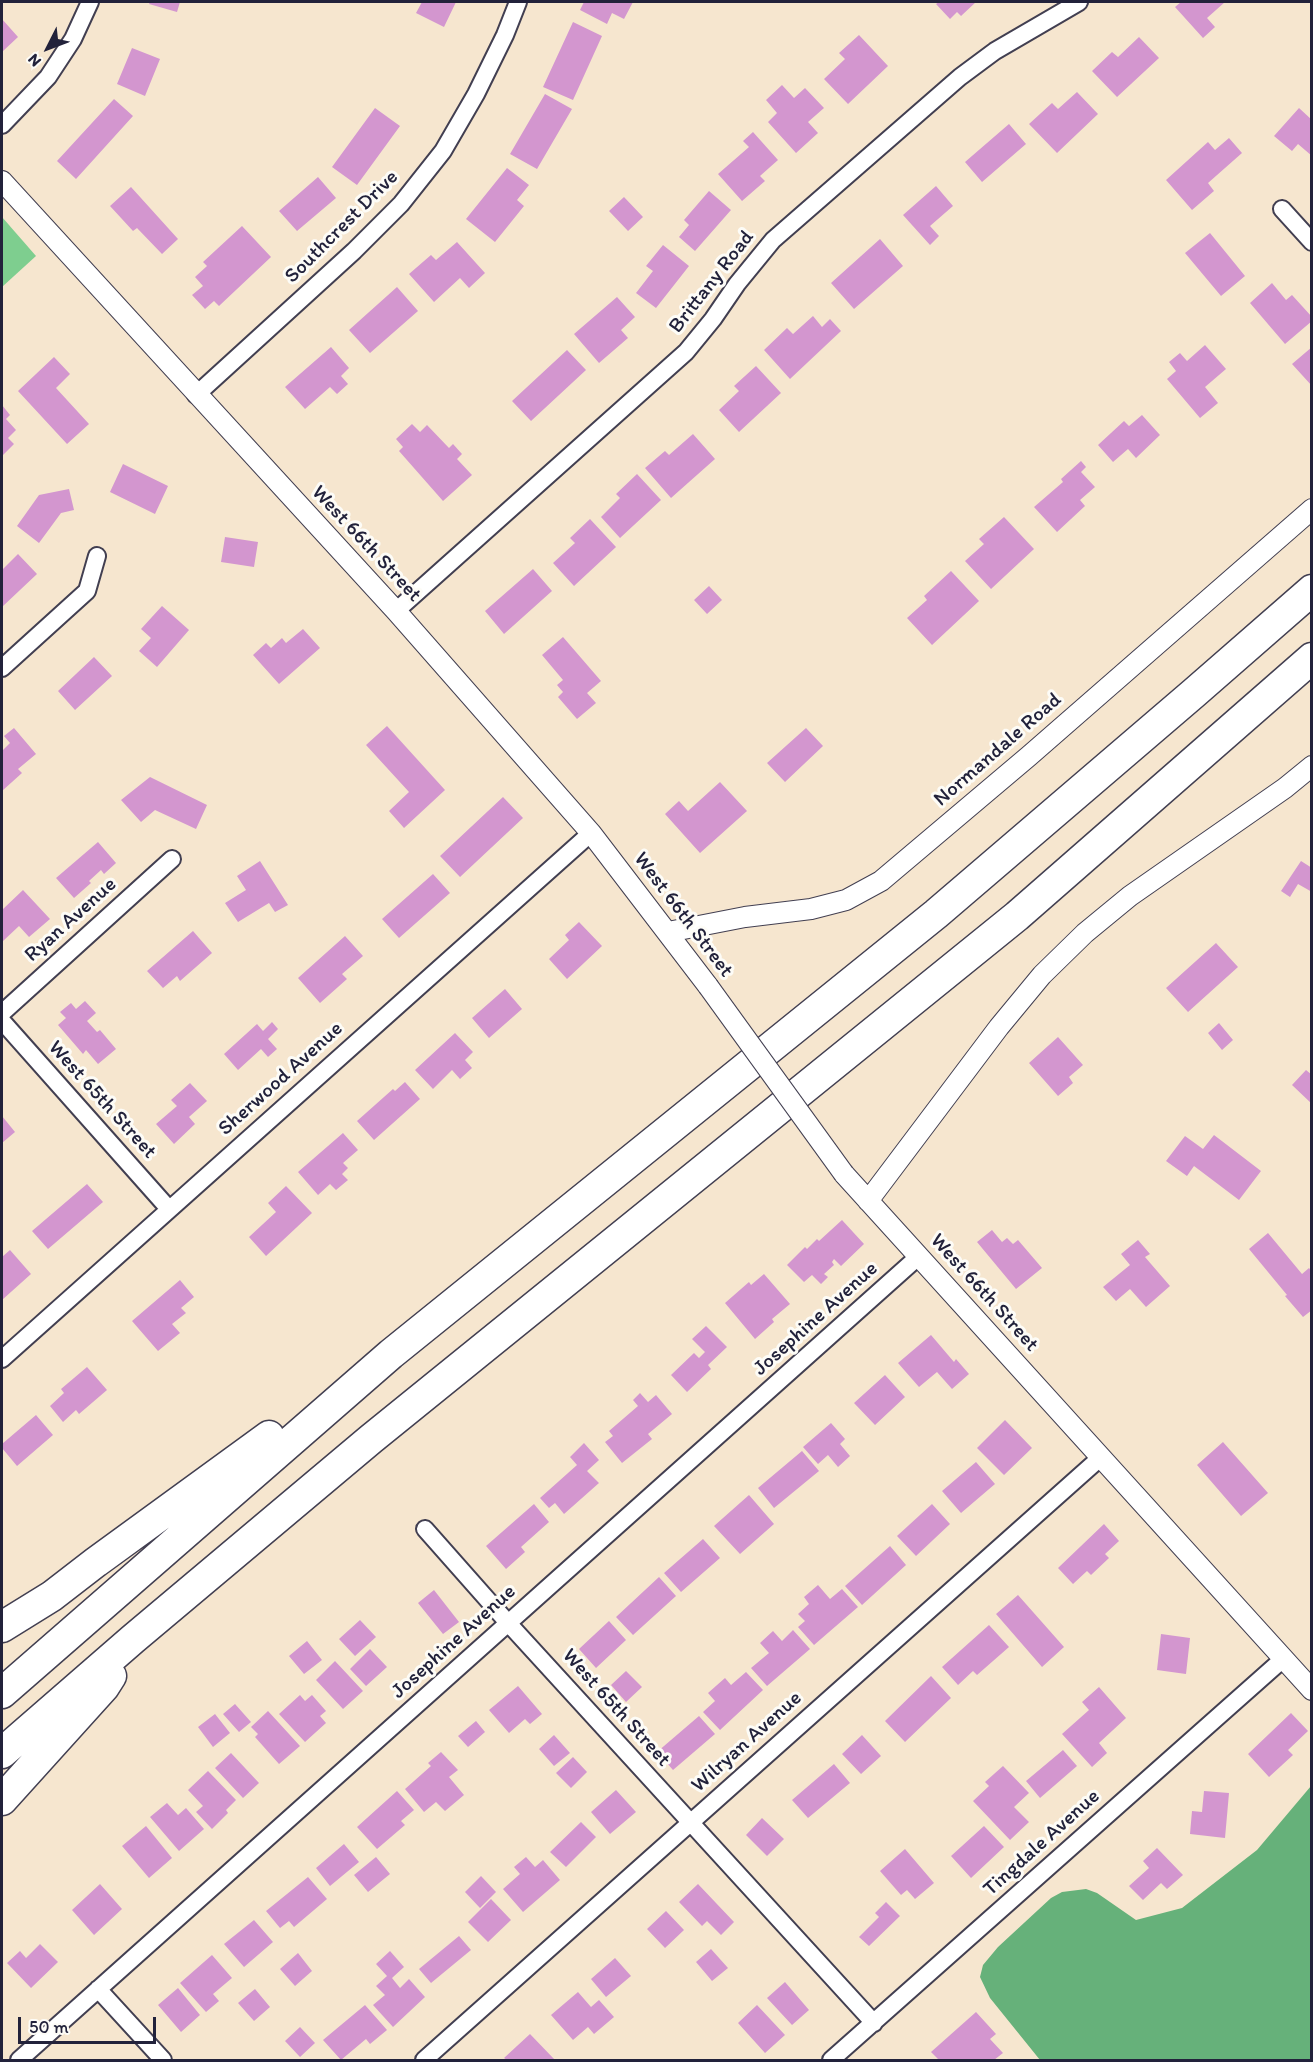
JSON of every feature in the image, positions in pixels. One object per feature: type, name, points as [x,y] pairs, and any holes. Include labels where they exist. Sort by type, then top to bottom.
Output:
[{"type":"highway","points":[[2,1693],[391,1354],[936,914],[1311,590]]},
{"type":"highway","points":[[2,1753],[133,1639],[371,1439],[1017,916],[1311,658]]},
{"type":"highway","points":[[2,1627],[52,1596],[246,1453],[391,1354]]},
{"type":"highway","points":[[2,1800],[104,1687],[133,1639]]},
{"type":"street","points":[[2,125],[48,77],[73,39],[90,2]]},
{"type":"street","name":"Southcrest Drive","points":[[196,395],[354,252],[401,204],[442,152],[476,94],[505,35],[518,2]]},
{"type":"street","name":"Brittany Road","points":[[396,611],[686,352],[773,240],[960,77],[995,51],[1079,2]]},
{"type":"street","name":"West 66th Street","points":[[2,181],[396,611],[591,833],[668,932],[844,1174],[1311,1690]]},
{"type":"street","points":[[1281,209],[1311,242]]},
{"type":"street","name":"Normandale Road","points":[[668,932],[745,917],[810,909],[846,900],[881,880],[1029,756],[1311,509]]},
{"type":"street","points":[[2,668],[87,591],[97,556]]},
{"type":"street","points":[[868,1201],[999,1026],[1042,975],[1084,933],[1130,896],[1285,788],[1311,766]]},
{"type":"street","name":"Sherwood Avenue","points":[[2,1359],[591,833]]},
{"type":"street","name":"Ryan Avenue","points":[[2,1014],[171,859]]},
{"type":"street","name":"West 65th Street","points":[[2,1022],[169,1209]]},
{"type":"street","name":"Josephine Avenue","points":[[19,2061],[918,1257]]},
{"type":"street","name":"Wilryan Avenue","points":[[424,2061],[1100,1458]]},
{"type":"street","name":"West 65th Street","points":[[425,1529],[873,2023]]},
{"type":"street","name":"Tingdale Avenue","points":[[831,2061],[1283,1659]]},
{"type":"street","points":[[98,1989],[163,2061]]},
{"type":"green space","points":[[2,217],[36,256],[2,287]]},
{"type":"green space","points":[[1311,1786],[1311,2060],[1040,2060],[990,1998],[980,1977],[983,1965],[998,1947],[1051,1898],[1062,1892],[1086,1889],[1097,1893],[1136,1920],[1182,1908],[1257,1850]]},
{"type":"building","points":[[150,2],[180,2],[177,12],[149,4]]},
{"type":"building","points":[[422,2],[456,2],[444,27],[416,13]]},
{"type":"building","points":[[584,2],[633,2],[624,19],[612,13],[607,24],[580,10]]},
{"type":"building","points":[[939,2],[976,2],[961,16],[957,12],[950,19],[936,4]]},
{"type":"building","points":[[1181,2],[1225,2],[1207,18],[1215,27],[1203,38],[1175,7]]},
{"type":"building","points":[[2,19],[18,37],[2,52]]},
{"type":"building","points":[[573,22],[602,36],[573,100],[543,87]]},
{"type":"building","points":[[859,35],[888,66],[848,104],[824,79],[845,59],[839,53]]},
{"type":"building","points":[[1139,37],[1159,58],[1117,97],[1092,71],[1112,52],[1118,57]]},
{"type":"building","points":[[132,48],[160,59],[145,96],[117,84]]},
{"type":"building","points":[[782,85],[794,98],[805,88],[824,108],[808,122],[818,133],[796,153],[768,122],[777,113],[766,100]]},
{"type":"building","points":[[1077,92],[1098,114],[1057,153],[1029,124],[1052,103],[1058,109]]},
{"type":"building","points":[[545,94],[572,109],[537,169],[510,154]]},
{"type":"building","points":[[114,99],[133,116],[76,179],[57,161]]},
{"type":"building","points":[[375,108],[400,126],[357,185],[332,167]]},
{"type":"building","points":[[1299,108],[1312,120],[1312,156],[1298,144],[1292,151],[1274,136]]},
{"type":"building","points":[[1009,124],[1026,144],[982,182],[965,162]]},
{"type":"building","points":[[753,132],[778,160],[760,176],[765,181],[742,201],[718,174],[749,147],[743,141]]},
{"type":"building","points":[[1229,138],[1242,153],[1208,183],[1214,191],[1192,210],[1166,180],[1208,142],[1215,150]]},
{"type":"building","points":[[507,168],[529,185],[517,200],[524,206],[495,242],[466,219]]},
{"type":"building","points":[[318,177],[336,198],[297,231],[279,211]]},
{"type":"building","points":[[936,186],[953,206],[930,226],[939,236],[930,245],[903,215]]},
{"type":"building","points":[[131,187],[178,239],[162,254],[137,228],[133,231],[110,206]]},
{"type":"building","points":[[709,191],[731,210],[695,251],[679,237],[689,225],[684,220]]},
{"type":"building","points":[[624,197],[643,217],[628,231],[609,211]]},
{"type":"building","points":[[242,226],[271,257],[219,306],[214,301],[205,309],[192,295],[203,286],[195,277],[207,266],[203,262]]},
{"type":"building","points":[[1210,233],[1245,276],[1221,296],[1185,253]]},
{"type":"building","points":[[880,239],[903,266],[854,309],[831,283]]},
{"type":"building","points":[[457,242],[485,273],[469,288],[460,278],[434,302],[409,274],[431,255],[436,260]]},
{"type":"building","points":[[663,245],[689,266],[656,308],[636,293],[653,271],[646,266]]},
{"type":"building","points":[[1272,283],[1286,300],[1292,295],[1312,317],[1312,321],[1285,344],[1250,303]]},
{"type":"building","points":[[397,287],[418,311],[370,353],[349,330]]},
{"type":"building","points":[[617,297],[635,317],[621,330],[628,338],[599,363],[574,334]]},
{"type":"building","points":[[813,316],[822,327],[830,319],[841,331],[790,379],[764,350],[787,328],[793,334]]},
{"type":"building","points":[[1205,345],[1226,369],[1205,387],[1218,403],[1200,418],[1167,379],[1176,371],[1169,362],[1180,353],[1187,361]]},
{"type":"building","points":[[331,347],[349,368],[341,376],[348,384],[337,394],[330,387],[305,409],[285,387]]},
{"type":"building","points":[[1312,347],[1312,386],[1292,364]]},
{"type":"building","points":[[567,350],[586,370],[531,421],[512,401]]},
{"type":"building","points":[[54,357],[70,374],[56,388],[89,424],[67,444],[18,391]]},
{"type":"building","points":[[756,366],[781,393],[739,432],[719,410],[739,391],[734,386]]},
{"type":"building","points":[[2,405],[10,415],[6,419],[16,430],[8,438],[14,444],[2,456]]},
{"type":"building","points":[[1142,415],[1160,435],[1136,458],[1128,449],[1113,462],[1098,445],[1124,421],[1129,426]]},
{"type":"building","points":[[412,424],[420,432],[427,425],[449,448],[453,444],[462,454],[457,459],[472,475],[443,501],[399,451],[403,447],[396,439]]},
{"type":"building","points":[[693,434],[715,459],[671,498],[645,468],[665,451],[669,455]]},
{"type":"building","points":[[1081,461],[1086,467],[1081,472],[1095,487],[1080,500],[1085,506],[1057,532],[1034,507],[1063,482],[1061,479]]},
{"type":"building","points":[[123,464],[168,486],[155,514],[110,492]]},
{"type":"building","points":[[637,474],[661,500],[620,538],[601,517],[620,498],[616,494]]},
{"type":"building","points":[[69,489],[74,510],[61,513],[39,543],[17,526],[39,495]]},
{"type":"building","points":[[1004,517],[1034,549],[991,589],[965,561],[984,544],[979,539]]},
{"type":"building","points":[[590,519],[616,547],[574,586],[553,563],[575,543],[570,538]]},
{"type":"building","points":[[225,537],[258,542],[254,567],[221,562]]},
{"type":"building","points":[[18,554],[37,574],[2,607],[2,570]]},
{"type":"building","points":[[533,569],[552,591],[504,634],[485,611]]},
{"type":"building","points":[[951,571],[979,601],[932,645],[907,618],[927,600],[924,596]]},
{"type":"building","points":[[709,586],[722,600],[707,614],[694,600]]},
{"type":"building","points":[[162,606],[189,630],[157,667],[139,651],[151,638],[141,629]]},
{"type":"building","points":[[303,629],[320,648],[279,684],[253,655],[266,643],[271,648],[282,638],[286,643]]},
{"type":"building","points":[[563,637],[601,681],[587,693],[596,703],[577,719],[558,697],[563,692],[557,685],[563,680],[542,655]]},
{"type":"building","points":[[94,657],[112,676],[75,710],[58,691]]},
{"type":"building","points":[[387,726],[445,790],[404,828],[389,811],[409,792],[366,745]]},
{"type":"building","points":[[14,728],[36,754],[18,769],[22,773],[2,791],[2,751],[10,743],[4,736]]},
{"type":"building","points":[[806,728],[823,746],[785,782],[767,763]]},
{"type":"building","points":[[150,777],[207,805],[196,829],[155,810],[141,822],[121,800]]},
{"type":"building","points":[[720,782],[747,811],[700,853],[665,814],[679,801],[688,811]]},
{"type":"building","points":[[503,797],[523,818],[460,877],[440,856]]},
{"type":"building","points":[[98,842],[116,863],[104,874],[101,870],[89,881],[91,883],[74,898],[56,878]]},
{"type":"building","points":[[260,861],[288,905],[275,912],[269,903],[238,922],[225,903],[246,890],[237,876]]},
{"type":"building","points":[[1301,861],[1312,868],[1312,892],[1298,884],[1290,897],[1281,891]]},
{"type":"building","points":[[433,874],[450,893],[399,938],[382,919]]},
{"type":"building","points":[[23,890],[50,919],[29,937],[19,926],[2,942],[2,910]]},
{"type":"building","points":[[579,922],[602,946],[567,979],[549,959],[569,940],[565,935]]},
{"type":"building","points":[[193,931],[212,953],[180,981],[177,976],[163,988],[147,971]]},
{"type":"building","points":[[345,936],[363,956],[342,974],[347,979],[320,1003],[298,978]]},
{"type":"building","points":[[1216,943],[1238,967],[1188,1012],[1166,988]]},
{"type":"building","points":[[505,989],[522,1009],[489,1038],[472,1018]]},
{"type":"building","points":[[85,1001],[96,1013],[87,1021],[97,1032],[100,1030],[116,1049],[98,1064],[86,1050],[83,1054],[58,1025],[66,1018],[60,1012],[71,1003],[76,1009]]},
{"type":"building","points":[[272,1022],[278,1029],[268,1039],[277,1049],[268,1057],[261,1049],[238,1070],[224,1054],[257,1024],[263,1031]]},
{"type":"building","points":[[1219,1023],[1233,1040],[1222,1050],[1208,1033]]},
{"type":"building","points":[[455,1033],[473,1052],[465,1060],[472,1068],[460,1079],[452,1070],[433,1089],[415,1070]]},
{"type":"building","points":[[1058,1037],[1083,1065],[1069,1077],[1073,1083],[1058,1096],[1029,1063]]},
{"type":"building","points":[[1306,1070],[1312,1075],[1312,1104],[1292,1085]]},
{"type":"building","points":[[405,1082],[420,1099],[374,1140],[357,1121],[393,1089],[395,1091]]},
{"type":"building","points":[[190,1083],[207,1101],[189,1117],[195,1124],[174,1144],[156,1124],[177,1106],[171,1100]]},
{"type":"building","points":[[2,1116],[15,1132],[2,1143]]},
{"type":"building","points":[[343,1133],[358,1150],[343,1163],[348,1168],[342,1174],[348,1180],[336,1190],[330,1184],[318,1195],[298,1172]]},
{"type":"building","points":[[1214,1135],[1261,1171],[1239,1200],[1194,1166],[1187,1176],[1166,1161],[1185,1136],[1203,1149]]},
{"type":"building","points":[[87,1184],[103,1202],[48,1249],[32,1231]]},
{"type":"building","points":[[286,1186],[312,1213],[266,1256],[249,1237],[276,1212],[268,1203]]},
{"type":"building","points":[[842,1220],[864,1244],[841,1266],[834,1259],[832,1262],[834,1265],[824,1274],[828,1277],[821,1284],[812,1275],[804,1282],[787,1265],[805,1247],[807,1249],[817,1239],[819,1241]]},
{"type":"building","points":[[992,1230],[1002,1242],[1007,1238],[1013,1244],[1018,1240],[1042,1268],[1016,1289],[977,1242]]},
{"type":"building","points":[[1268,1233],[1302,1274],[1309,1268],[1312,1272],[1312,1310],[1303,1317],[1249,1249]]},
{"type":"building","points":[[1138,1240],[1150,1254],[1145,1257],[1170,1286],[1146,1307],[1130,1289],[1116,1301],[1103,1287],[1130,1265],[1121,1254]]},
{"type":"building","points":[[10,1250],[31,1274],[2,1300],[2,1257]]},
{"type":"building","points":[[764,1274],[790,1304],[772,1319],[774,1322],[755,1339],[725,1303],[749,1282],[751,1285]]},
{"type":"building","points":[[180,1280],[194,1297],[181,1308],[186,1313],[172,1324],[180,1333],[158,1351],[132,1321]]},
{"type":"building","points":[[706,1326],[727,1347],[708,1365],[711,1369],[687,1392],[671,1375],[694,1353],[699,1358],[705,1352],[692,1339]]},
{"type":"building","points":[[931,1335],[954,1362],[956,1359],[969,1374],[952,1389],[937,1372],[919,1387],[898,1363]]},
{"type":"building","points":[[87,1367],[107,1390],[79,1414],[76,1410],[63,1422],[50,1406],[64,1393],[61,1389]]},
{"type":"building","points":[[885,1375],[905,1397],[875,1425],[854,1403]]},
{"type":"building","points":[[640,1393],[648,1402],[656,1395],[672,1414],[648,1434],[652,1439],[622,1463],[605,1442],[613,1436],[609,1431],[638,1406],[633,1400]]},
{"type":"building","points":[[36,1415],[53,1435],[17,1466],[2,1448],[2,1444]]},
{"type":"building","points":[[1005,1420],[1032,1448],[1004,1475],[977,1448]]},
{"type":"building","points":[[831,1423],[845,1439],[840,1444],[850,1456],[838,1467],[828,1455],[818,1464],[803,1447]]},
{"type":"building","points":[[1223,1442],[1268,1493],[1241,1516],[1197,1465]]},
{"type":"building","points":[[584,1443],[599,1460],[587,1471],[599,1483],[564,1514],[555,1503],[549,1508],[540,1498],[577,1465],[570,1457]]},
{"type":"building","points":[[802,1451],[819,1471],[774,1508],[758,1488]]},
{"type":"building","points":[[976,1462],[995,1484],[961,1513],[942,1491]]},
{"type":"building","points":[[749,1495],[774,1524],[740,1554],[714,1526]]},
{"type":"building","points":[[534,1504],[549,1522],[521,1547],[525,1552],[506,1569],[486,1546]]},
{"type":"building","points":[[932,1504],[950,1524],[916,1556],[897,1536]]},
{"type":"building","points":[[1104,1524],[1119,1541],[1105,1554],[1109,1558],[1091,1575],[1087,1571],[1073,1584],[1058,1568]]},
{"type":"building","points":[[703,1539],[720,1558],[681,1592],[664,1573]]},
{"type":"building","points":[[890,1546],[906,1565],[862,1605],[845,1586]]},
{"type":"building","points":[[659,1577],[676,1596],[633,1635],[616,1617]]},
{"type":"building","points":[[818,1585],[830,1599],[842,1589],[858,1607],[814,1645],[798,1627],[805,1621],[798,1614],[809,1604],[804,1597]]},
{"type":"building","points":[[434,1590],[459,1622],[443,1634],[418,1603]]},
{"type":"building","points":[[1018,1595],[1064,1647],[1042,1667],[996,1614]]},
{"type":"building","points":[[360,1620],[376,1637],[355,1656],[339,1639]]},
{"type":"building","points":[[609,1621],[626,1640],[596,1668],[579,1649]]},
{"type":"building","points":[[989,1625],[1009,1647],[977,1675],[973,1671],[958,1685],[942,1667]]},
{"type":"building","points":[[793,1630],[810,1649],[767,1686],[751,1668],[769,1653],[760,1643],[773,1631],[782,1641]]},
{"type":"building","points":[[1161,1634],[1190,1638],[1186,1674],[1157,1670]]},
{"type":"building","points":[[307,1641],[322,1660],[304,1674],[289,1656]]},
{"type":"building","points":[[370,1649],[387,1667],[366,1686],[350,1669]]},
{"type":"building","points":[[335,1661],[363,1691],[343,1709],[316,1680]]},
{"type":"building","points":[[626,1671],[642,1687],[626,1702],[611,1685]]},
{"type":"building","points":[[746,1672],[763,1690],[720,1730],[703,1712],[715,1701],[708,1693],[725,1678],[731,1685]]},
{"type":"building","points":[[931,1676],[951,1698],[905,1742],[885,1721]]},
{"type":"building","points":[[518,1686],[542,1714],[530,1724],[525,1719],[509,1733],[489,1710]]},
{"type":"building","points":[[1099,1687],[1126,1718],[1099,1743],[1107,1753],[1092,1767],[1062,1734],[1089,1710],[1082,1702]]},
{"type":"building","points":[[300,1695],[305,1701],[312,1695],[326,1711],[320,1716],[326,1723],[305,1742],[279,1714]]},
{"type":"building","points":[[235,1704],[251,1722],[239,1732],[223,1714]]},
{"type":"building","points":[[268,1711],[300,1746],[279,1764],[255,1737],[258,1734],[251,1727]]},
{"type":"building","points":[[1291,1713],[1308,1731],[1288,1750],[1293,1755],[1269,1777],[1248,1754]]},
{"type":"building","points":[[215,1714],[230,1733],[213,1747],[198,1727]]},
{"type":"building","points":[[699,1716],[715,1734],[673,1770],[657,1752]]},
{"type":"building","points":[[476,1721],[485,1732],[468,1747],[458,1736]]},
{"type":"building","points":[[554,1735],[570,1753],[554,1766],[539,1749]]},
{"type":"building","points":[[862,1735],[881,1756],[861,1774],[842,1754]]},
{"type":"building","points":[[1063,1750],[1077,1766],[1040,1798],[1026,1781]]},
{"type":"building","points":[[441,1752],[458,1770],[449,1777],[464,1795],[445,1811],[436,1802],[424,1812],[405,1789],[431,1766],[428,1763]]},
{"type":"building","points":[[231,1753],[259,1783],[243,1798],[215,1768]]},
{"type":"building","points":[[573,1757],[587,1772],[571,1788],[556,1773]]},
{"type":"building","points":[[834,1764],[850,1783],[808,1818],[792,1800]]},
{"type":"building","points":[[1003,1766],[1029,1793],[1014,1807],[1029,1822],[1010,1840],[973,1801],[989,1786],[985,1782]]},
{"type":"building","points":[[208,1771],[236,1800],[226,1810],[228,1813],[212,1829],[196,1812],[203,1806],[188,1790]]},
{"type":"building","points":[[616,1790],[636,1812],[610,1834],[591,1812]]},
{"type":"building","points":[[397,1791],[414,1810],[401,1821],[405,1825],[377,1849],[357,1827]]},
{"type":"building","points":[[1204,1791],[1229,1793],[1225,1838],[1190,1834],[1192,1811],[1202,1812]]},
{"type":"building","points":[[167,1803],[178,1815],[186,1808],[204,1829],[179,1851],[150,1817]]},
{"type":"building","points":[[762,1818],[784,1839],[767,1856],[746,1835]]},
{"type":"building","points":[[581,1822],[596,1837],[566,1867],[550,1852]]},
{"type":"building","points":[[146,1826],[172,1858],[149,1878],[122,1846]]},
{"type":"building","points":[[984,1826],[1004,1847],[971,1878],[951,1856]]},
{"type":"building","points":[[344,1844],[359,1862],[330,1886],[316,1868]]},
{"type":"building","points":[[1157,1848],[1183,1875],[1167,1889],[1161,1883],[1143,1900],[1129,1886],[1149,1868],[1143,1861]]},
{"type":"building","points":[[905,1849],[934,1883],[915,1899],[907,1890],[901,1895],[880,1871]]},
{"type":"building","points":[[376,1857],[390,1874],[368,1892],[354,1875]]},
{"type":"building","points":[[526,1857],[535,1867],[543,1860],[560,1880],[523,1912],[503,1889],[520,1874],[514,1867]]},
{"type":"building","points":[[481,1876],[496,1892],[480,1908],[465,1892]]},
{"type":"building","points":[[308,1877],[327,1899],[294,1927],[289,1921],[280,1928],[266,1911]]},
{"type":"building","points":[[100,1884],[122,1909],[94,1935],[72,1910]]},
{"type":"building","points":[[698,1884],[734,1922],[721,1935],[707,1921],[702,1926],[679,1902]]},
{"type":"building","points":[[491,1899],[511,1920],[488,1942],[468,1922]]},
{"type":"building","points":[[886,1902],[900,1916],[869,1946],[859,1937],[879,1917],[875,1913]]},
{"type":"building","points":[[666,1911],[684,1930],[665,1948],[647,1929]]},
{"type":"building","points":[[254,1920],[273,1942],[244,1967],[224,1944]]},
{"type":"building","points":[[459,1936],[471,1950],[431,1983],[419,1969]]},
{"type":"building","points":[[40,1944],[58,1962],[31,1988],[7,1963],[20,1951],[26,1958]]},
{"type":"building","points":[[711,1949],[728,1968],[712,1981],[696,1962]]},
{"type":"building","points":[[390,1951],[404,1967],[392,1978],[400,1988],[409,1979],[425,1997],[393,2027],[373,2005],[385,1995],[376,1986],[387,1976],[376,1964]]},
{"type":"building","points":[[298,1953],[312,1971],[295,1986],[280,1969]]},
{"type":"building","points":[[212,1955],[232,1978],[213,1994],[219,2001],[206,2012],[180,1983]]},
{"type":"building","points":[[615,1958],[631,1976],[606,1997],[591,1979]]},
{"type":"building","points":[[785,1982],[809,2010],[792,2025],[767,1998]]},
{"type":"building","points":[[178,1988],[200,2015],[181,2032],[158,2005]]},
{"type":"building","points":[[255,1989],[270,2007],[254,2021],[238,2003]]},
{"type":"building","points":[[578,1992],[591,2007],[599,2000],[614,2017],[594,2034],[588,2027],[573,2040],[551,2015]]},
{"type":"building","points":[[365,2005],[387,2030],[370,2044],[366,2039],[341,2060],[323,2040]]},
{"type":"building","points":[[757,2005],[785,2035],[765,2053],[738,2023]]},
{"type":"building","points":[[976,2012],[996,2034],[990,2039],[1003,2053],[994,2060],[939,2060],[931,2052]]},
{"type":"building","points":[[300,2027],[315,2043],[300,2057],[285,2041]]},
{"type":"building","points":[[530,2034],[555,2060],[507,2060],[504,2058]]}]
